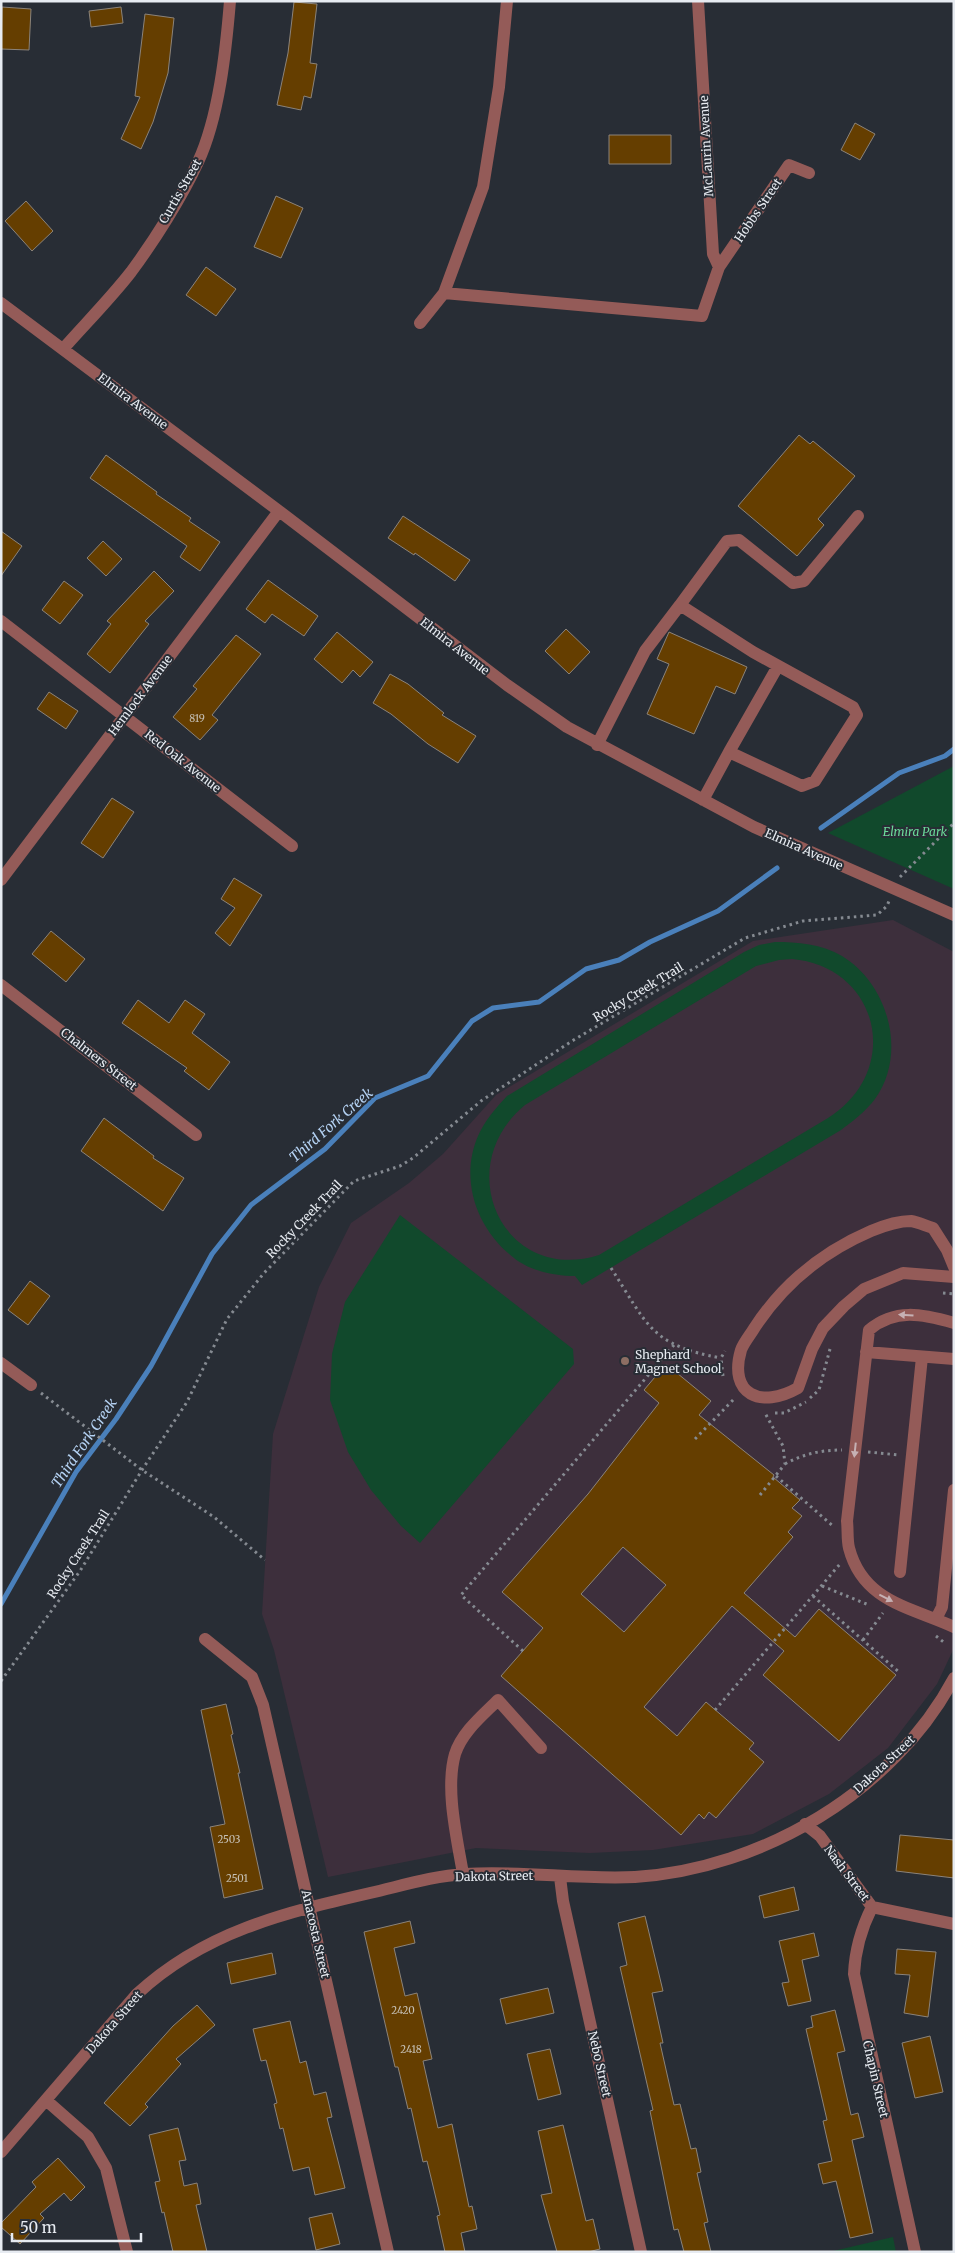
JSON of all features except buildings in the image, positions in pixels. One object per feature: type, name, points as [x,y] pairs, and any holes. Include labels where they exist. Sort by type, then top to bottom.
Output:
[{"type":"street","name":"Curtis Street","points":[[63,349],[131,272],[179,198],[198,161],[211,124],[227,37],[230,1]]},
{"type":"street","points":[[420,323],[444,293],[483,187],[499,87],[507,1]]},
{"type":"street","name":"McLaurin Avenue","points":[[698,1],[713,254],[719,267]]},
{"type":"street","name":"Hobbs Street","points":[[719,267],[789,165],[810,172]]},
{"type":"street","points":[[444,293],[702,316],[719,267]]},
{"type":"street","name":"Elmira Avenue","points":[[1,303],[507,685],[567,727],[597,745],[702,800],[830,862],[954,915]]},
{"type":"street","name":"Hemlock Avenue","points":[[1,880],[279,511]]},
{"type":"street","points":[[597,745],[645,651],[727,541],[739,540],[794,583],[804,581],[858,516]]},
{"type":"street","points":[[680,605],[778,666],[853,707],[857,714],[815,781],[802,786],[729,752]]},
{"type":"street","name":"Red Oak Avenue","points":[[1,622],[292,846]]},
{"type":"street","points":[[702,800],[778,666]]},
{"type":"street","name":"Chalmers Street","points":[[1,985],[196,1135]]},
{"type":"street","points":[[954,1267],[947,1250],[933,1228],[912,1221],[886,1225],[828,1252],[795,1278],[772,1302],[742,1348],[738,1371],[744,1388],[760,1399],[782,1397],[798,1388],[812,1349],[824,1328],[844,1306],[864,1289],[903,1273],[954,1277]]},
{"type":"street","points":[[954,1323],[936,1318],[898,1314],[882,1319],[869,1330],[847,1521],[849,1548],[860,1572],[878,1595],[954,1627]]},
{"type":"street","points":[[866,1352],[954,1359]]},
{"type":"street","points":[[900,1572],[922,1357]]},
{"type":"street","points":[[1,1363],[31,1385]]},
{"type":"street","points":[[936,1619],[942,1607],[954,1490]]},
{"type":"street","name":"Anacosta Street","points":[[205,1639],[252,1677],[259,1691],[310,1906],[388,2252]]},
{"type":"street","name":"Dakota Street","points":[[1,2152],[47,2101],[137,1994],[158,1974],[222,1937],[278,1915],[310,1906],[463,1874],[609,1878],[687,1871],[747,1853],[805,1824],[860,1788],[918,1733],[943,1699],[954,1678]]},
{"type":"street","points":[[463,1874],[451,1794],[455,1754],[469,1729],[498,1700],[541,1748]]},
{"type":"street","name":"Nash Street","points":[[805,1824],[820,1836],[872,1907],[954,1924]]},
{"type":"street","name":"Nebo Street","points":[[560,1877],[563,1901],[641,2252]]},
{"type":"street","name":"Chapin Street","points":[[872,1907],[858,1941],[854,1974],[915,2252]]},
{"type":"street","points":[[47,2101],[88,2137],[106,2168],[127,2252]]},
{"type":"path","points":[[900,876],[954,823]]},
{"type":"path","name":"Rocky Creek Trail","points":[[1,1681],[80,1571],[142,1470],[187,1402],[227,1319],[264,1273],[354,1181],[400,1166],[413,1158],[481,1101],[572,1041],[744,938],[803,921],[877,915],[887,906]]},
{"type":"path","points":[[611,1268],[654,1332],[674,1345],[691,1352],[722,1358]]},
{"type":"path","points":[[523,1651],[460,1596],[674,1345]]},
{"type":"path","points":[[31,1385],[142,1470],[214,1517],[265,1560]]},
{"type":"path","points":[[695,1439],[736,1398]]},
{"type":"path","points":[[760,1495],[785,1464],[782,1446],[765,1412]]},
{"type":"path","points":[[776,1476],[836,1529]]},
{"type":"path","points":[[716,1710],[842,1562]]},
{"type":"path","points":[[822,1586],[871,1606]]},
{"type":"path","points":[[813,1596],[900,1672]]},
{"type":"path","points":[[863,1640],[883,1612]]},
{"type":"shaded area","name":"Shephard Magnet School","points":[[893,920],[954,952],[954,1648],[937,1684],[888,1748],[829,1794],[753,1834],[653,1850],[590,1853],[476,1848],[328,1877],[274,1650],[262,1614],[273,1434],[319,1287],[351,1223],[409,1183],[443,1154],[496,1095],[753,941]]},
{"type":"green space","name":"Elmira Park","points":[[954,766],[954,889],[828,833]]},
{"type":"green space","points":[[775,942],[809,944],[826,949],[842,956],[858,968],[871,984],[881,1001],[888,1021],[891,1041],[890,1061],[885,1081],[875,1099],[863,1112],[841,1130],[582,1285],[575,1276],[543,1272],[520,1263],[501,1247],[490,1233],[481,1219],[471,1187],[470,1170],[473,1153],[478,1136],[491,1114],[507,1096],[744,952],[759,945]],"holes":[[[792,959],[822,966],[845,981],[862,1000],[871,1024],[873,1049],[866,1074],[852,1098],[828,1118],[599,1255],[565,1260],[537,1253],[514,1237],[498,1215],[490,1188],[491,1159],[502,1131],[525,1105],[756,966]]]},
{"type":"green space","points":[[400,1215],[573,1349],[574,1364],[420,1543],[401,1526],[371,1490],[348,1452],[330,1400],[332,1354],[345,1302]]},
{"type":"green space","points":[[893,2237],[896,2252],[829,2252]]},
{"type":"waterway","name":"Third Fork Creek","points":[[821,828],[899,773],[945,756],[954,749]]},
{"type":"waterway","name":"Third Fork Creek","points":[[1,1604],[76,1472],[116,1419],[151,1366],[212,1254],[251,1205],[325,1149],[375,1098],[428,1076],[472,1021],[493,1008],[539,1002],[586,969],[619,960],[650,942],[718,911],[777,868]]},
{"type":"place","name":"Shephard Magnet School","points":[[625,1361]]}]
